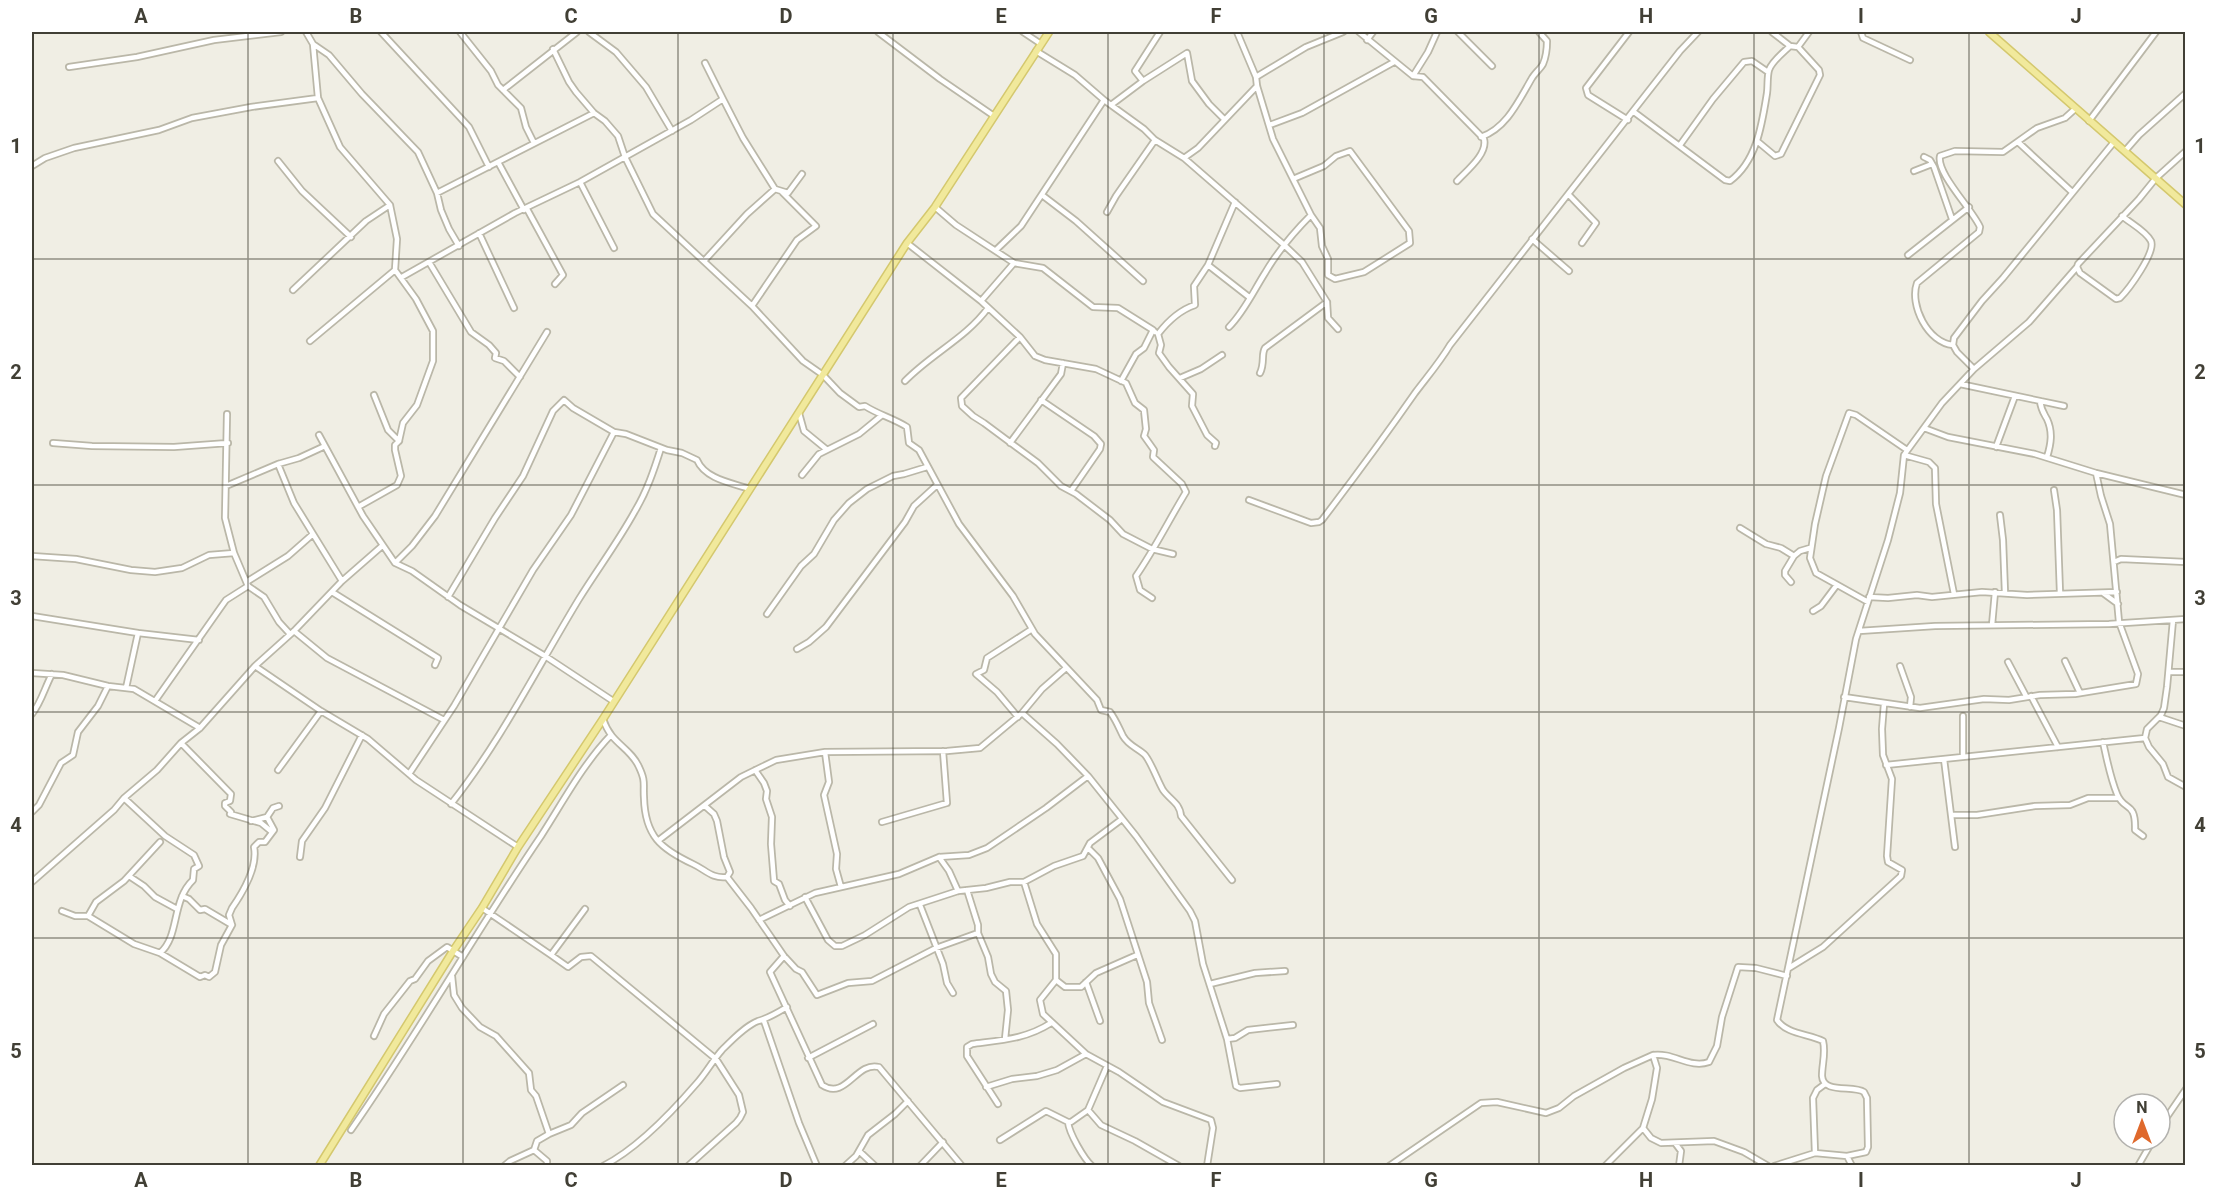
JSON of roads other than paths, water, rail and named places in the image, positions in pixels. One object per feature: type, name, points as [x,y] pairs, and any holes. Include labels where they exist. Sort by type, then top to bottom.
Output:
[{"type":"main road","points":[[319,1166],[518,847],[603,719],[907,243],[936,207],[1049,32]]},
{"type":"main road","points":[[1989,32],[2186,205]]},
{"type":"street","points":[[69,67],[137,57],[214,40],[281,32]]},
{"type":"street","points":[[306,32],[313,44],[318,98],[340,147],[390,205],[397,239],[395,270],[310,341]]},
{"type":"street","points":[[381,32],[469,127],[489,167]]},
{"type":"street","points":[[460,32],[491,71],[498,85],[521,108],[526,127],[534,143]]},
{"type":"street","points":[[503,90],[577,32]]},
{"type":"street","points":[[589,32],[616,52],[646,87],[672,131]]},
{"type":"street","points":[[878,32],[994,116]]},
{"type":"street","points":[[1023,32],[1041,44]]},
{"type":"street","points":[[1143,81],[1135,70],[1160,32]]},
{"type":"street","points":[[1237,32],[1257,77],[1257,86],[1273,139],[1293,179],[1311,215],[1320,228],[1322,246],[1328,259],[1327,273],[1330,278],[1344,278],[1364,272],[1410,243],[1409,231],[1350,151],[1336,156],[1324,166],[1293,179]]},
{"type":"street","points":[[1257,77],[1306,47],[1343,32]]},
{"type":"street","points":[[1359,32],[1413,76],[1423,77],[1485,142],[1484,148],[1457,181]]},
{"type":"street","points":[[1367,40],[1373,32]]},
{"type":"street","points":[[1413,76],[1437,32]]},
{"type":"street","points":[[1458,32],[1492,66]]},
{"type":"street","points":[[1481,137],[1493,132],[1509,115],[1522,98],[1537,70],[1543,66],[1547,41],[1539,32]]},
{"type":"street","points":[[1628,120],[1588,95],[1586,88],[1629,32]]},
{"type":"street","points":[[1249,500],[1311,523],[1319,522],[1379,446],[1426,378],[1440,363],[1450,345],[1680,51],[1698,32]]},
{"type":"street","points":[[1757,141],[1775,156],[1781,154],[1820,75],[1819,70],[1798,47],[1790,46],[1772,32]]},
{"type":"street","points":[[1798,47],[1809,32]]},
{"type":"street","points":[[1861,32],[1863,38],[1910,60]]},
{"type":"street","points":[[2089,121],[2156,32]]},
{"type":"street","points":[[313,44],[329,55],[362,94],[418,152],[437,193],[441,210],[459,246]]},
{"type":"street","points":[[1634,112],[1725,180],[1730,181],[1747,163],[1757,141],[1767,92],[1768,72],[1790,46]]},
{"type":"street","points":[[553,50],[569,82],[594,113],[605,121],[618,136],[625,157],[653,214],[752,306],[803,361],[823,375],[840,393],[859,407],[865,406],[907,427],[909,443],[919,450],[959,524],[1017,602],[1032,629],[1097,700],[1101,710],[1110,712],[1119,724],[1124,738],[1134,749],[1145,754],[1155,773],[1155,778],[1169,797],[1174,800],[1181,816],[1232,880]]},
{"type":"street","points":[[1036,51],[1076,75],[1155,140],[1184,158],[1283,244],[1302,262],[1327,302],[1328,318],[1338,329]]},
{"type":"street","points":[[1111,105],[1186,53],[1192,81],[1209,104],[1224,119]]},
{"type":"street","points":[[1680,145],[1709,104],[1744,62],[1752,61],[1768,72]]},
{"type":"street","points":[[1270,125],[1302,113],[1394,62]]},
{"type":"street","points":[[705,63],[743,138],[775,189],[788,193],[802,174]]},
{"type":"street","points":[[1184,158],[1198,148],[1257,86]]},
{"type":"street","points":[[2125,151],[2139,135],[2186,93]]},
{"type":"street","points":[[32,166],[45,158],[65,151],[159,130],[192,118],[318,98]]},
{"type":"street","points":[[402,277],[672,131],[723,99]]},
{"type":"street","points":[[996,249],[1021,226],[1104,100]]},
{"type":"street","points":[[1953,345],[1946,345],[1928,331],[1919,315],[1914,290],[1917,283],[1979,232],[1980,227],[1969,207],[1942,170],[1939,162],[1940,156],[1946,152],[1955,151],[2003,152],[2037,128],[2066,118],[2075,109]]},
{"type":"street","points":[[437,193],[594,113]]},
{"type":"street","points":[[1107,212],[1155,140]]},
{"type":"street","points":[[2018,142],[2072,192]]},
{"type":"street","points":[[1974,369],[1957,352],[1953,345],[1954,338],[2114,142]]},
{"type":"street","points":[[1774,1166],[1815,1153],[1847,1156],[1866,1152],[1868,1147],[1867,1098],[1862,1090],[1831,1087],[1825,1084],[1822,1078],[1823,1041],[1789,1029],[1777,1020],[1859,631],[1888,540],[1900,493],[1905,453],[1942,403],[1974,369],[2029,322],[2156,178],[2186,151]]},
{"type":"street","points":[[1924,157],[1932,164],[1952,219]]},
{"type":"street","points":[[278,161],[302,191],[351,237]]},
{"type":"street","points":[[498,162],[563,275],[555,284]]},
{"type":"street","points":[[1914,171],[1932,164]]},
{"type":"street","points":[[580,182],[614,248]]},
{"type":"street","points":[[704,261],[747,214],[775,189]]},
{"type":"street","points":[[752,306],[797,240],[816,226],[782,192]]},
{"type":"street","points":[[1042,195],[1076,221],[1143,281]]},
{"type":"street","points":[[1569,195],[1596,224],[1582,243]]},
{"type":"street","points":[[1158,334],[1168,322],[1186,308],[1195,305],[1194,286],[1208,265],[1235,202]]},
{"type":"street","points":[[293,290],[351,237],[366,220],[390,205]]},
{"type":"street","points":[[936,207],[956,225],[996,249],[1014,263],[1043,268],[1093,307],[1118,308],[1158,334],[1161,345],[1159,352],[1169,368],[1193,394],[1192,406],[1207,435],[1216,443],[1215,446]]},
{"type":"street","points":[[1908,255],[1969,207]]},
{"type":"street","points":[[1229,327],[1241,315],[1249,297],[1283,244],[1311,215]]},
{"type":"street","points":[[2077,267],[2080,273],[2112,297],[2120,298],[2128,290],[2152,249],[2152,242],[2122,216]]},
{"type":"street","points":[[479,234],[514,308]]},
{"type":"street","points":[[1532,239],[1569,271]]},
{"type":"street","points":[[907,243],[981,301],[1020,337],[1035,356],[1096,369],[1126,382],[1135,403],[1144,410],[1146,429],[1144,436],[1154,450],[1153,457],[1182,484],[1186,492],[1152,549],[1146,564],[1136,576],[1140,590],[1152,598]]},
{"type":"street","points":[[429,262],[471,332],[489,345],[496,353],[495,358],[504,361],[520,377]]},
{"type":"street","points":[[981,301],[1014,263]]},
{"type":"street","points":[[1208,265],[1249,297]]},
{"type":"street","points":[[358,507],[397,486],[400,481],[400,468],[395,446],[399,441],[403,423],[415,408],[433,361],[431,326],[402,277],[395,270]]},
{"type":"street","points":[[1260,373],[1264,365],[1265,348],[1327,302]]},
{"type":"street","points":[[905,381],[918,368],[968,331],[988,308]]},
{"type":"street","points":[[1121,381],[1136,354],[1144,348],[1153,330]]},
{"type":"street","points":[[395,563],[412,546],[435,516],[547,332]]},
{"type":"street","points":[[1020,337],[960,401],[962,406],[1047,472],[1061,486],[1110,520],[1127,537],[1152,549],[1173,554]]},
{"type":"street","points":[[1180,378],[1222,356]]},
{"type":"street","points":[[1010,443],[1061,374],[1063,363]]},
{"type":"street","points":[[1960,384],[2064,406]]},
{"type":"street","points":[[374,395],[388,430],[399,441]]},
{"type":"street","points":[[1996,447],[2015,396]]},
{"type":"street","points":[[448,597],[523,476],[553,411],[564,400],[573,408],[614,432],[626,434],[697,460],[700,467],[716,477],[750,489]]},
{"type":"street","points":[[1041,400],[1094,436],[1101,444],[1071,491]]},
{"type":"street","points":[[2040,401],[2041,412],[2047,420],[2052,441],[2047,457]]},
{"type":"street","points":[[799,413],[804,431],[826,449]]},
{"type":"street","points":[[1954,594],[1936,504],[1935,468],[1929,462],[1905,453],[1856,415],[1851,413],[1847,415],[1840,442],[1826,476],[1810,548],[1810,558],[1816,573],[1836,586],[1868,600],[1917,595],[1932,597],[1995,592],[2026,595],[2117,592]]},
{"type":"street","points":[[227,414],[225,518],[234,553],[248,583],[264,597],[279,622],[327,658],[444,720]]},
{"type":"street","points":[[802,475],[826,449],[859,434],[881,416]]},
{"type":"street","points":[[1924,428],[1948,437],[2047,457],[2096,473],[2186,495]]},
{"type":"street","points":[[409,774],[444,720],[533,570],[571,515],[614,432]]},
{"type":"street","points":[[319,435],[358,507],[395,563],[412,571],[448,597],[500,627],[613,701]]},
{"type":"street","points":[[53,443],[174,447],[228,443]]},
{"type":"street","points":[[226,486],[325,446]]},
{"type":"street","points":[[451,804],[471,778],[515,710],[545,656],[636,510],[650,482],[661,448]]},
{"type":"street","points":[[278,464],[294,503],[342,581]]},
{"type":"street","points":[[767,614],[801,566],[814,554],[834,520],[849,503],[867,489],[893,476],[927,467]]},
{"type":"street","points":[[1844,698],[1910,707],[1984,699],[2009,700],[2029,696],[2080,693],[2129,687],[2136,684],[2138,681],[2132,656],[2120,622],[2110,524],[2096,473]]},
{"type":"street","points":[[797,648],[809,642],[826,627],[905,522],[914,506],[937,485]]},
{"type":"street","points":[[2054,490],[2057,510],[2060,593]]},
{"type":"street","points":[[2000,515],[2005,593]]},
{"type":"street","points":[[1740,528],[1766,544],[1781,548],[1794,556]]},
{"type":"street","points":[[155,701],[226,600],[288,556],[313,534]]},
{"type":"street","points":[[32,880],[114,810],[124,798],[157,770],[181,743],[200,729],[255,666],[292,633],[342,581],[382,546]]},
{"type":"street","points":[[1791,582],[1785,576],[1785,570],[1794,556],[1810,548]]},
{"type":"street","points":[[32,556],[76,559],[130,570],[155,572],[182,568],[209,555],[234,553]]},
{"type":"street","points":[[2114,562],[2121,560],[2186,562]]},
{"type":"street","points":[[1813,611],[1821,606],[1836,586]]},
{"type":"street","points":[[332,592],[438,658],[435,665]]},
{"type":"street","points":[[1992,625],[1995,592]]},
{"type":"street","points":[[2100,592],[2118,604]]},
{"type":"street","points":[[32,616],[199,640]]},
{"type":"street","points":[[2173,620],[2164,708],[2147,729],[2145,738],[2151,751],[2163,764],[2168,777],[2186,787]]},
{"type":"street","points":[[1859,631],[1935,626],[2186,620]]},
{"type":"street","points":[[1032,629],[987,658],[984,670],[976,674],[1020,715],[1057,744],[1088,776],[1190,911],[1195,921],[1201,955],[1227,1039],[1236,1086],[1240,1088],[1276,1084]]},
{"type":"street","points":[[126,688],[138,633]]},
{"type":"street","points":[[2065,661],[2080,693]]},
{"type":"street","points":[[2008,662],[2058,747]]},
{"type":"street","points":[[255,666],[321,711],[362,735],[409,774],[518,847]]},
{"type":"street","points":[[1900,666],[1911,697],[1910,707]]},
{"type":"street","points":[[659,840],[741,777],[782,759],[825,752],[943,752],[980,747],[1020,715],[1042,689],[1066,668]]},
{"type":"street","points":[[2169,672],[2186,672]]},
{"type":"street","points":[[32,673],[52,674],[142,692],[200,729]]},
{"type":"street","points":[[32,714],[38,707],[42,692],[52,674]]},
{"type":"street","points":[[32,812],[39,805],[61,763],[74,755],[78,732],[98,706],[108,686]]},
{"type":"street","points":[[1789,968],[1823,947],[1901,876],[1902,870],[1888,862],[1887,856],[1892,779],[1883,755],[1884,704]]},
{"type":"street","points":[[278,770],[321,711]]},
{"type":"street","points":[[1963,716],[1963,757]]},
{"type":"street","points":[[2159,717],[2186,726]]},
{"type":"street","points":[[603,719],[611,735],[636,761],[645,779],[644,806],[649,830],[664,848],[673,854],[700,867],[714,877],[726,877]]},
{"type":"street","points":[[300,857],[302,841],[312,829],[314,820],[325,808],[362,735]]},
{"type":"street","points":[[351,1130],[574,785],[611,735]]},
{"type":"street","points":[[1886,765],[2145,738]]},
{"type":"street","points":[[2103,742],[2109,772],[2118,798],[2130,807],[2135,815],[2135,830],[2143,836]]},
{"type":"street","points":[[181,743],[217,781],[227,787],[231,794],[230,801],[225,803],[225,806],[231,812],[230,814],[261,824],[272,832]]},
{"type":"street","points":[[825,752],[829,782],[824,795],[837,854],[836,869],[841,887]]},
{"type":"street","points":[[882,822],[947,803],[943,752]]},
{"type":"street","points":[[1944,759],[1955,847]]},
{"type":"street","points":[[755,770],[767,791],[766,799],[772,818],[771,844],[774,882],[778,884],[790,906]]},
{"type":"street","points":[[759,920],[806,897],[899,874],[939,857],[969,855],[987,848],[1088,776]]},
{"type":"street","points":[[124,798],[165,836],[197,859],[199,866],[195,869],[193,880],[187,884],[177,909],[168,943],[160,953]]},
{"type":"street","points":[[1952,815],[1977,815],[2035,806],[2070,805],[2088,798],[2118,798]]},
{"type":"street","points":[[251,821],[267,817],[273,808],[279,806]]},
{"type":"street","points":[[705,806],[714,814],[717,821],[724,857],[730,872],[726,877]]},
{"type":"street","points":[[62,911],[75,916],[88,916],[134,944],[160,953],[200,977],[205,975],[209,977],[215,972],[221,945],[232,926],[229,915],[253,865],[256,855],[254,847],[259,842],[265,842],[274,830],[267,817]]},
{"type":"street","points":[[806,897],[828,940],[832,945],[839,946],[865,935],[905,909],[958,891],[986,888],[1010,882],[1024,882],[1054,866],[1083,856],[1089,849],[1090,843],[1122,819]]},
{"type":"street","points":[[88,916],[96,902],[129,876],[160,842]]},
{"type":"street","points":[[1089,849],[1098,858],[1120,899],[1147,982],[1149,1003],[1162,1040]]},
{"type":"street","points":[[939,857],[949,871],[958,891]]},
{"type":"street","points":[[129,876],[155,897],[177,909]]},
{"type":"street","points":[[726,877],[784,956],[802,972],[817,995],[848,983],[872,981],[936,948],[978,933]]},
{"type":"street","points":[[1024,882],[1036,924],[1056,954],[1056,980],[1040,1000],[1043,1014],[1086,1054],[1126,1076],[1163,1102],[1211,1120],[1214,1128],[1207,1166]]},
{"type":"street","points":[[967,890],[991,974],[995,982],[1006,992],[1008,1010],[1005,1039]]},
{"type":"street","points":[[182,896],[189,899],[200,910],[205,909],[232,926]]},
{"type":"street","points":[[920,905],[943,964],[947,983],[953,993]]},
{"type":"street","points":[[482,908],[489,915],[568,967],[581,957],[591,956],[716,1059],[739,1095],[742,1112],[736,1123],[688,1166]]},
{"type":"street","points":[[551,955],[585,909]]},
{"type":"street","points":[[374,1036],[384,1014],[410,981],[416,979],[428,961],[447,947],[463,957]]},
{"type":"street","points":[[784,956],[770,972],[822,1085],[827,1089],[839,1089],[867,1067],[879,1067],[962,1166]]},
{"type":"street","points":[[1056,980],[1065,987],[1081,987],[1096,973],[1137,956]]},
{"type":"street","points":[[1389,1166],[1481,1103],[1497,1102],[1546,1113],[1559,1108],[1574,1096],[1653,1054],[1670,1055],[1694,1064],[1709,1062],[1717,1046],[1722,1017],[1738,967],[1756,968],[1787,976]]},
{"type":"street","points":[[1210,984],[1255,973],[1285,971]]},
{"type":"street","points":[[452,976],[454,995],[462,1008],[480,1027],[496,1036],[529,1073],[531,1090],[539,1103],[549,1134]]},
{"type":"street","points":[[1086,982],[1100,1021]]},
{"type":"street","points":[[603,1166],[616,1159],[668,1114],[696,1084],[720,1052],[741,1033],[787,1007]]},
{"type":"street","points":[[764,1021],[799,1123],[818,1166]]},
{"type":"street","points":[[998,1104],[967,1056],[967,1047],[972,1044],[1036,1032],[1051,1023]]},
{"type":"street","points":[[808,1058],[873,1024]]},
{"type":"street","points":[[1227,1039],[1235,1038],[1248,1030],[1293,1024]]},
{"type":"street","points":[[986,1087],[1057,1070],[1086,1054]]},
{"type":"street","points":[[1605,1166],[1643,1128],[1652,1099],[1657,1068],[1653,1054]]},
{"type":"street","points":[[1000,1140],[1046,1111],[1071,1122],[1088,1110],[1107,1066]]},
{"type":"street","points":[[1815,1153],[1813,1098],[1817,1089],[1825,1084]]},
{"type":"street","points":[[504,1166],[534,1150],[537,1141],[571,1125],[582,1113],[623,1085]]},
{"type":"street","points":[[2172,1109],[2186,1089]]},
{"type":"street","points":[[845,1166],[860,1151],[861,1144],[868,1135],[908,1101]]},
{"type":"street","points":[[1088,1110],[1101,1125],[1179,1166]]},
{"type":"street","points":[[1068,1122],[1071,1134],[1087,1162],[1092,1166]]},
{"type":"street","points":[[1643,1128],[1655,1141],[1661,1143],[1714,1141],[1744,1152],[1768,1166]]},
{"type":"street","points":[[920,1166],[943,1142]]},
{"type":"street","points":[[1675,1143],[1681,1151],[1679,1166]]},
{"type":"street","points":[[534,1150],[547,1161],[548,1166]]},
{"type":"street","points":[[860,1151],[875,1166]]},
{"type":"street","points":[[2138,1166],[2146,1152]]},
{"type":"street","points":[[1847,1156],[1852,1166]]},
{"type":"street","points":[[616,1159],[620,1166]]}]
